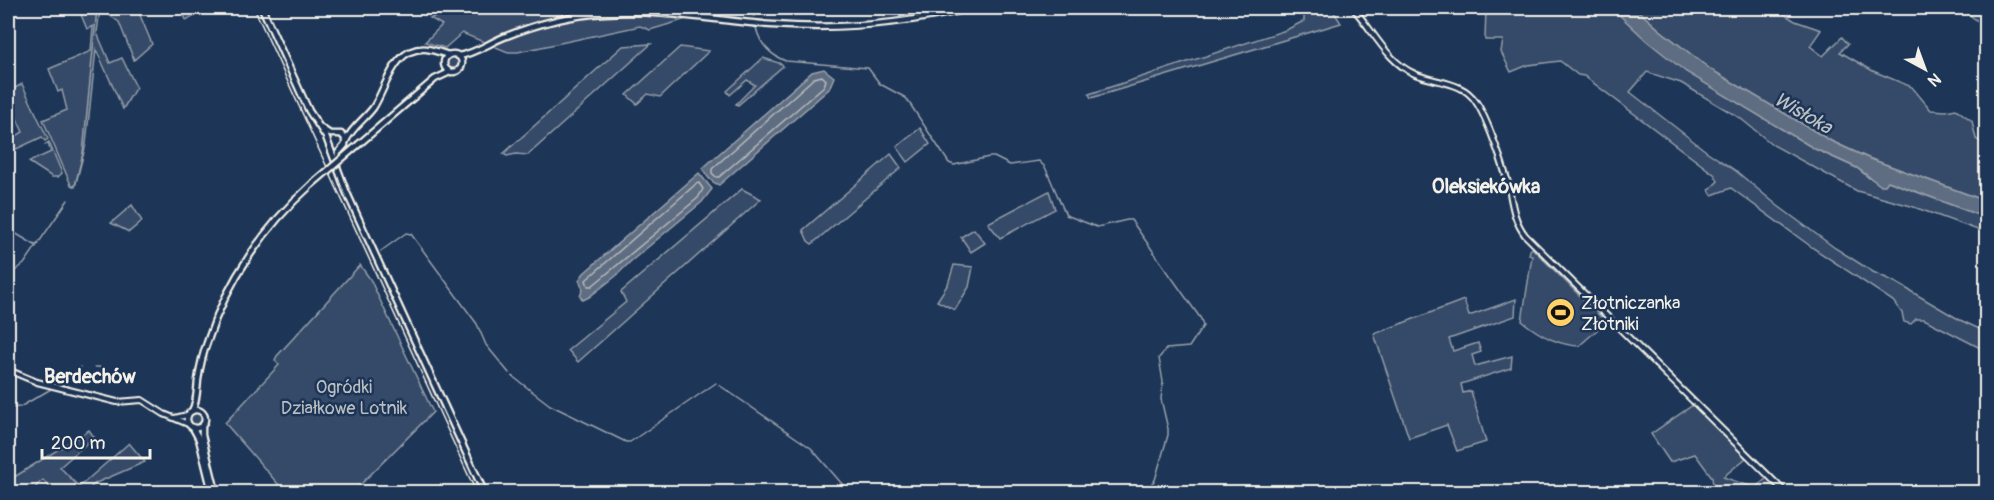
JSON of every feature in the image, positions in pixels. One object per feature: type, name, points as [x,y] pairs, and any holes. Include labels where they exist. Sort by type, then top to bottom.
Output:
[{"type":"main road","points":[[262,8],[309,111],[328,140],[346,191],[484,492]]},
{"type":"main road","points":[[337,164],[340,150],[378,100],[401,57],[419,49],[458,56],[473,52],[527,28],[577,16],[605,13],[646,13],[771,24],[839,27],[906,21],[972,8]]},
{"type":"main road","points":[[436,51],[450,72]]},
{"type":"main road","points":[[214,492],[198,436],[194,428],[188,424],[187,415],[192,411],[197,396],[202,360],[208,339],[225,299],[251,253],[284,210],[311,184],[435,79],[458,71],[462,63],[473,52]]},
{"type":"main road","points":[[435,79],[450,55]]},
{"type":"main road","points":[[458,56],[462,63]]},
{"type":"main road","points":[[319,126],[333,134],[341,134],[357,125]]},
{"type":"main road","points":[[328,140],[333,134]]},
{"type":"main road","points":[[341,134],[346,141]]},
{"type":"main road","points":[[332,150],[340,150]]},
{"type":"main road","points":[[197,396],[200,411],[205,418],[202,435],[214,492]]},
{"type":"main road","points":[[192,411],[200,411]]},
{"type":"main road","points":[[194,428],[202,426]]},
{"type":"street","points":[[1353,8],[1400,66],[1415,74],[1450,84],[1470,94],[1477,103],[1501,160],[1514,215],[1525,235],[1785,492]]},
{"type":"street","points":[[8,370],[37,382],[117,402],[141,400],[164,414],[188,424]]},
{"type":"street","points":[[174,418],[187,415]]},
{"type":"green space","points":[[85,8],[137,8],[152,44],[134,60],[119,22],[100,9],[97,33],[110,63],[122,58],[136,87],[123,109],[96,49],[86,144],[75,187],[71,185],[43,120],[67,110],[62,90],[58,92],[49,69],[91,51],[93,26],[87,29],[79,10]]},
{"type":"green space","points":[[181,8],[204,8],[205,10],[186,20]]},
{"type":"green space","points":[[462,8],[637,8],[642,10],[723,8],[650,30],[640,26],[518,52],[508,52],[462,33],[445,48],[425,42],[442,25],[430,18]]},
{"type":"green space","points":[[1304,8],[1333,8],[1341,23],[1091,98],[1089,94],[1286,30],[1304,21]]},
{"type":"green space","points":[[1486,8],[1612,8],[1725,95],[1815,149],[1857,168],[1869,178],[1888,181],[1986,218],[1986,233],[1911,206],[1857,191],[1773,145],[1740,118],[1681,83],[1647,72],[1630,92],[1835,248],[1873,272],[1986,332],[1986,351],[1924,319],[1916,319],[1911,324],[1904,322],[1902,313],[1893,301],[1813,248],[1731,188],[1712,195],[1709,190],[1718,181],[1715,175],[1584,76],[1578,75],[1560,61],[1528,65],[1511,72],[1501,52],[1503,40],[1485,40]]},
{"type":"green space","points":[[1635,8],[1775,8],[1795,21],[1821,30],[1810,46],[1823,56],[1842,37],[1848,44],[1840,52],[1873,71],[1912,87],[1931,110],[1956,109],[1972,121],[1976,139],[1986,145],[1986,201],[1868,158],[1831,141],[1710,69]]},
{"type":"green space","points":[[1960,8],[1982,8],[1986,11],[1986,27]]},
{"type":"green space","points":[[651,44],[528,155],[507,156],[503,154],[623,46]]},
{"type":"green space","points":[[680,47],[709,51],[660,97],[648,94],[637,104],[627,95]]},
{"type":"green space","points":[[453,57],[458,59],[460,64],[458,69],[453,71],[448,69],[446,64],[448,59]]},
{"type":"green space","points":[[763,58],[783,66],[738,105],[736,104],[755,85],[747,80],[730,95],[727,91]]},
{"type":"green space","points":[[22,84],[48,139],[45,141],[42,137],[10,152],[8,141],[23,132],[12,108],[8,109],[8,92]]},
{"type":"green space","points":[[920,128],[930,144],[908,162],[897,147]]},
{"type":"green space","points":[[49,142],[62,173],[58,177],[52,177],[29,162],[51,152],[46,144]]},
{"type":"green space","points":[[891,154],[901,168],[812,244],[808,241],[803,230]]},
{"type":"green space","points":[[742,189],[761,199],[578,362],[568,350],[626,302],[621,292]]},
{"type":"green space","points":[[1049,191],[1055,209],[1000,238],[988,223]]},
{"type":"green space","points":[[132,205],[142,221],[129,232],[111,223]]},
{"type":"green space","points":[[974,229],[985,243],[971,252],[961,237]]},
{"type":"green space","points":[[1532,248],[1606,322],[1579,346],[1563,344],[1549,338],[1522,321],[1532,256],[1529,255]]},
{"type":"green space","name":"Ogródki Działkowe Lotnik","points":[[360,265],[370,279],[433,412],[353,492],[285,492],[225,423],[279,365],[275,360],[277,356]]},
{"type":"green space","points":[[954,265],[973,267],[969,287],[955,310],[937,301],[948,284]]},
{"type":"green space","points":[[1516,299],[1515,316],[1449,339],[1453,351],[1478,343],[1481,352],[1472,355],[1475,366],[1512,356],[1511,368],[1461,384],[1463,393],[1471,391],[1486,442],[1457,451],[1447,425],[1409,438],[1374,334],[1464,300],[1469,316]]},
{"type":"green space","points":[[1693,405],[1746,458],[1723,477],[1755,488],[1767,478],[1779,489],[1779,492],[1741,492],[1713,485],[1712,477],[1695,454],[1670,462],[1651,434]]},
{"type":"green space","points":[[196,412],[201,414],[203,419],[201,424],[196,426],[191,424],[189,419],[191,414]]},
{"type":"green space","points":[[89,430],[94,437],[60,467],[79,487],[129,443],[145,462],[96,483],[85,492],[54,492],[43,480],[36,486],[41,492],[8,492],[8,481]]},
{"type":"water","points":[[1612,8],[1635,8],[1710,69],[1831,141],[1868,158],[1986,201],[1986,218],[1888,181],[1885,185],[1880,185],[1857,168],[1815,149],[1686,72],[1647,41]]},
{"type":"water","points":[[824,69],[834,77],[829,89],[719,185],[709,179],[703,168],[812,72]]},
{"type":"water","points":[[699,173],[712,189],[702,202],[616,276],[583,300],[580,296],[583,289],[579,280],[584,273]]},
{"type":"waterway","points":[[75,186],[83,153],[97,8]]},
{"type":"waterway","points":[[744,8],[754,16]]},
{"type":"waterway","points":[[756,28],[767,49],[786,61],[868,68],[880,84],[906,98],[949,163],[954,165],[989,157],[1010,165],[1039,161],[1045,167],[1066,215],[1097,227],[1131,220],[1201,319],[1203,326],[1189,347],[1166,349],[1159,358],[1163,382],[1161,399],[1168,435],[1155,480],[1150,485],[1129,492]]},
{"type":"waterway","points":[[8,276],[24,264],[68,200]]},
{"type":"waterway","points":[[8,229],[35,245],[39,244]]},
{"type":"waterway","points":[[381,251],[406,233],[411,234],[477,324],[486,345],[509,373]]},
{"type":"waterway","points":[[60,383],[81,367]]},
{"type":"waterway","points":[[95,367],[110,374]]},
{"type":"waterway","points":[[112,376],[120,382]]},
{"type":"waterway","points":[[512,376],[550,405],[626,442],[630,442],[716,383]]},
{"type":"waterway","points":[[719,385],[811,448],[849,492]]},
{"type":"waterway","points":[[8,408],[20,407],[51,389]]},
{"type":"railway","points":[[254,8],[476,492]]},
{"type":"place","name":"Złotniczanka Złotniki","points":[[1560,313]]},
{"type":"district","name":"Oleksiekówka","points":[[1486,186]]},
{"type":"district","name":"Berdechów","points":[[90,376]]},
{"type":"water label","name":"Wisłoka","points":[[1803,113]]}]
